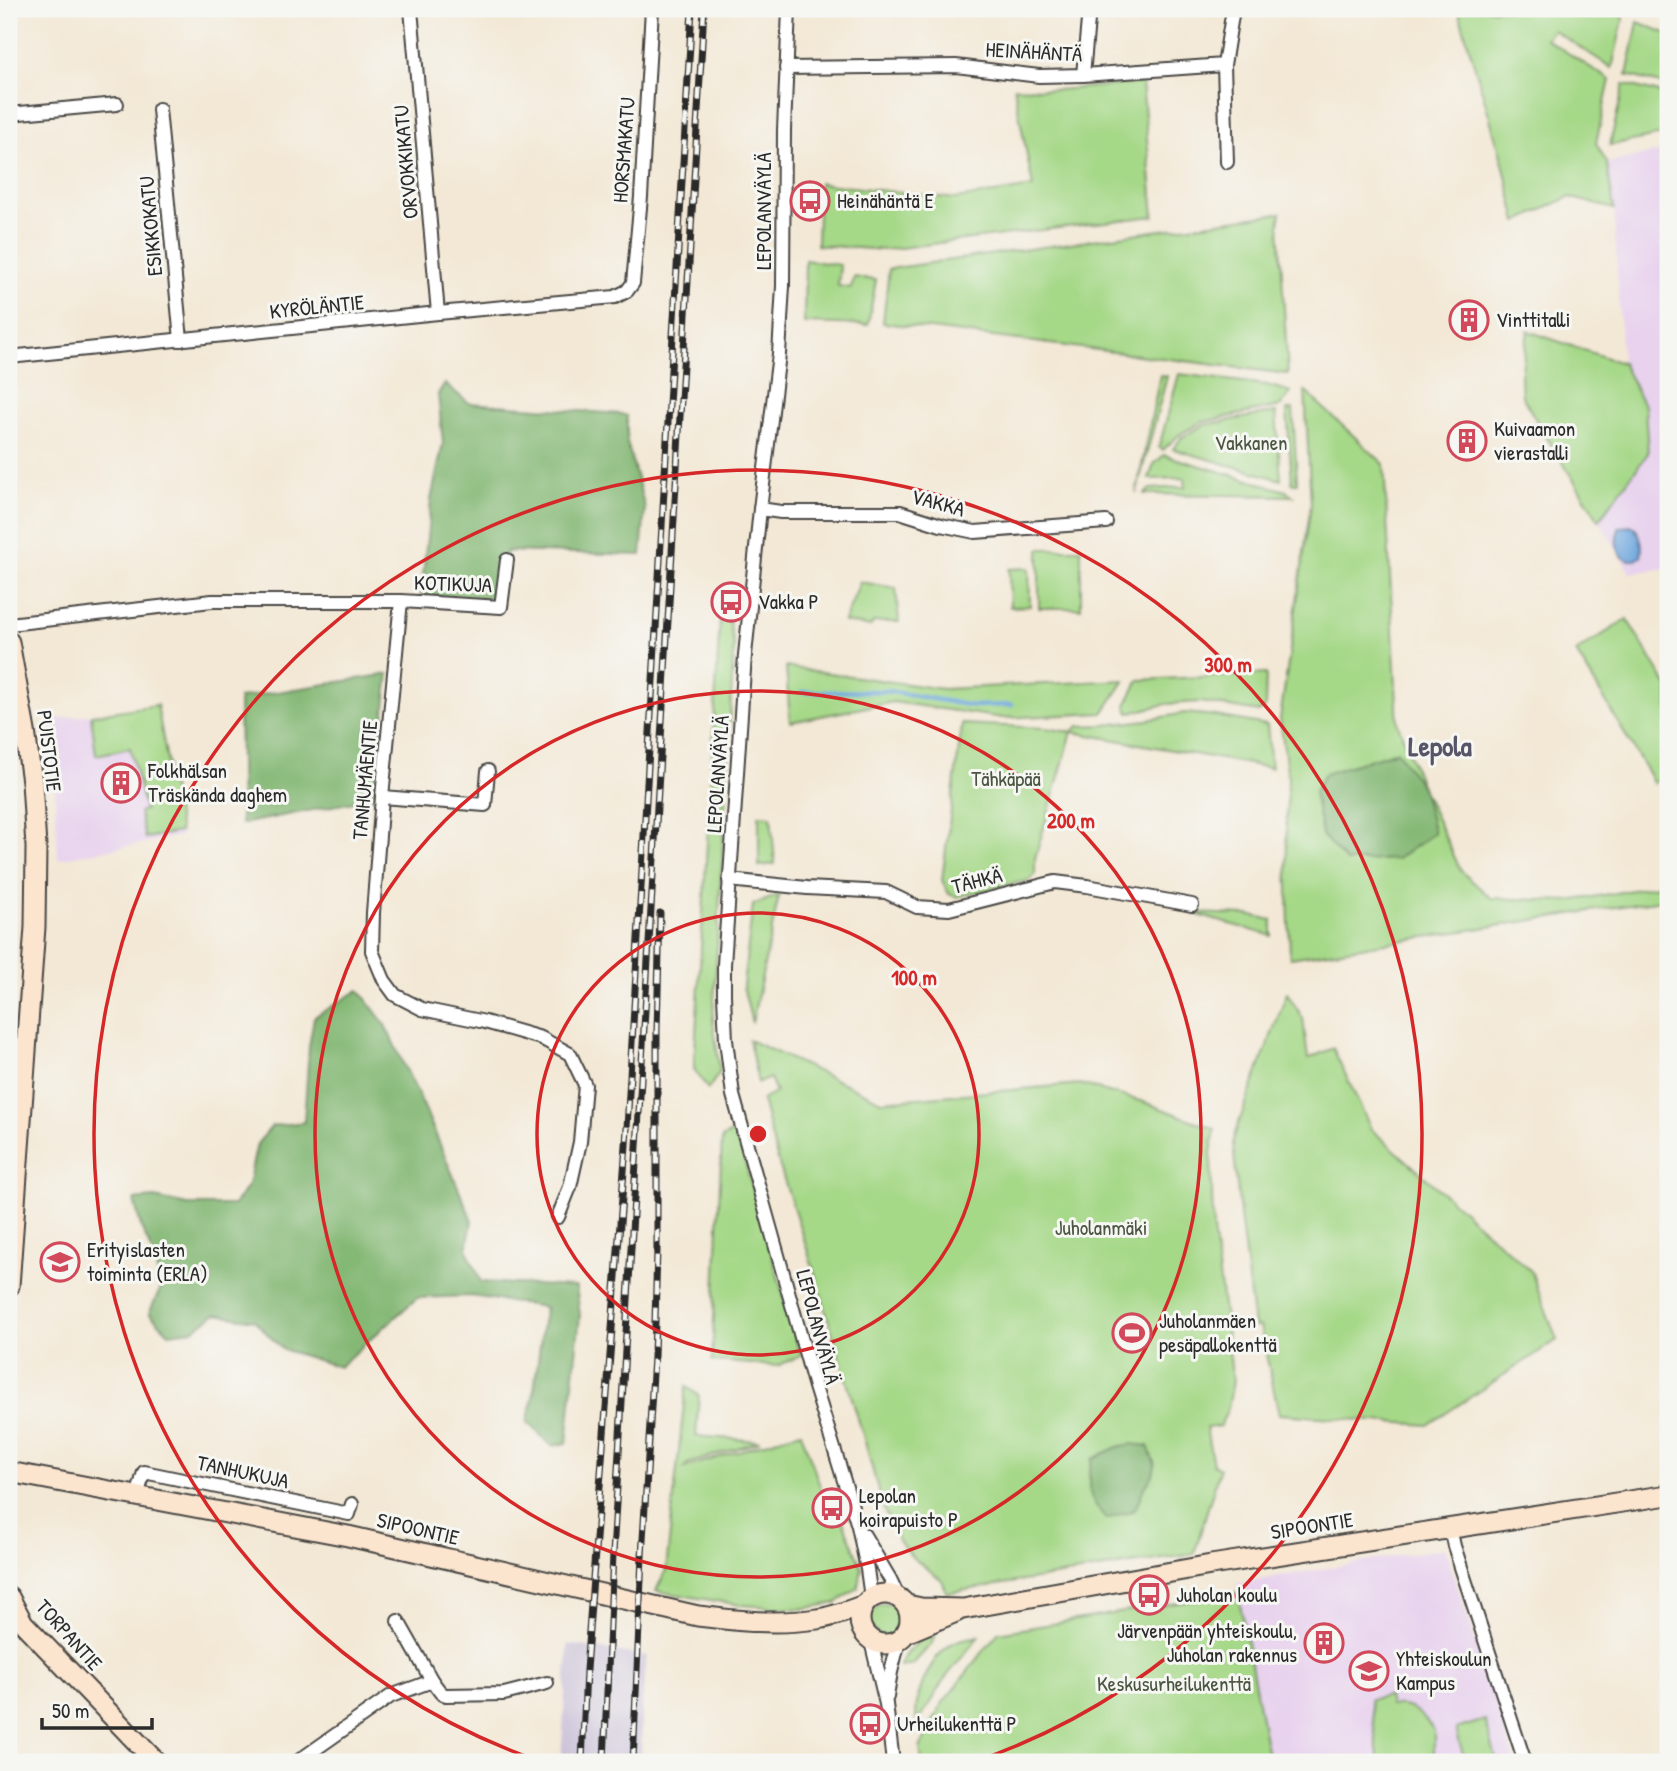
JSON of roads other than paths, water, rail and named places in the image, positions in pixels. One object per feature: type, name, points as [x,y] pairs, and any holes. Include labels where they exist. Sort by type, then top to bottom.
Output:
[{"type":"street","name":"ORVOKKIKATU","points":[[411,9],[438,313]]},
{"type":"street","name":"HORSMAKATU","points":[[627,291],[633,283],[641,197],[652,9]]},
{"type":"street","name":"LEPOLANVÄYLÄ","points":[[789,9],[779,354],[745,655],[729,880],[724,995],[726,1040],[733,1095],[815,1387],[858,1526],[867,1569],[867,1602]]},
{"type":"street","points":[[1083,75],[1089,9]]},
{"type":"street","points":[[1227,162],[1224,65],[1233,9]]},
{"type":"street","name":"HEINÄHÄNTÄ","points":[[786,68],[956,66],[1039,76],[1224,65]]},
{"type":"street","points":[[9,114],[117,104]]},
{"type":"street","name":"ESIKKOKATU","points":[[159,109],[181,340]]},
{"type":"street","name":"KYRÖLÄNTIE","points":[[9,357],[438,313],[615,298],[627,291]]},
{"type":"street","name":"VAKKA","points":[[760,509],[781,512],[900,512],[975,532],[1106,522]]},
{"type":"street","name":"KOTIKUJA","points":[[401,601],[501,607],[506,560]]},
{"type":"street","points":[[9,624],[212,601],[401,601]]},
{"type":"street","name":"TANHUMÄENTIE","points":[[401,601],[382,797],[373,913],[373,951],[384,980],[395,995],[422,1009],[485,1022],[541,1038],[570,1054],[584,1085],[580,1142],[570,1186],[558,1217]]},
{"type":"street","name":"PUISTOTIE","points":[[9,642],[32,782],[36,847],[36,927],[9,1286]]},
{"type":"street","points":[[382,797],[485,805],[488,771]]},
{"type":"street","name":"TÄHKÄ","points":[[729,880],[886,892],[917,907],[949,909],[1055,882],[1192,905]]},
{"type":"street","name":"SIPOONTIE","points":[[9,1472],[348,1536],[698,1616],[755,1622],[816,1619],[837,1615],[867,1602]]},
{"type":"street","name":"TANHUKUJA","points":[[137,1497],[144,1472],[349,1514],[352,1504]]},
{"type":"street","name":"SIPOONTIE","points":[[903,1602],[921,1608],[963,1609],[1210,1565],[1668,1495]]},
{"type":"street","name":"LEPOLANVÄYLÄ","points":[[858,1526],[903,1602]]},
{"type":"street","points":[[1450,1528],[1525,1762]]},
{"type":"street","points":[[886,1704],[891,1672],[910,1624],[910,1614],[903,1602],[889,1594],[880,1594],[867,1602],[860,1615],[860,1625],[867,1637],[886,1704],[893,1762]]},
{"type":"street","name":"TORPANTIE","points":[[9,1597],[23,1623],[156,1762]]},
{"type":"street","name":"SIPOONTIE","points":[[903,1637],[963,1609]]},
{"type":"street","name":"SIPOONTIE","points":[[816,1619],[837,1624],[867,1637]]},
{"type":"street","points":[[398,1621],[441,1693],[504,1694],[547,1683]]},
{"type":"street","points":[[867,1637],[880,1644],[890,1644],[903,1637]]},
{"type":"street","points":[[297,1762],[391,1696],[432,1681]]},
{"type":"water","points":[[1633,526],[1641,541],[1641,557],[1628,560],[1617,547],[1617,534],[1620,527]]},
{"type":"waterway","points":[[802,692],[888,691],[973,706],[1012,705]]},
{"type":"railway","points":[[582,1762],[586,1670],[626,1145],[692,9]]},
{"type":"railway","points":[[604,1762],[613,1554],[704,9]]},
{"type":"railway","points":[[633,1762],[654,1357],[660,913]]},
{"type":"place","name":"Heinähäntä E","points":[[810,201]]},
{"type":"place","name":"Vinttitalli","points":[[1469,320]]},
{"type":"place","name":"Kuivaamon vierastalli","points":[[1467,441]]},
{"type":"place","name":"Vakka P","points":[[731,602]]},
{"type":"place","name":"Folkhälsan Träskända daghem","points":[[121,783]]},
{"type":"place","name":"Erityislasten toiminta (ERLA)","points":[[60,1262]]},
{"type":"place","name":"Juholanmäen pesäpallokenttä","points":[[1132,1333]]},
{"type":"place","name":"Lepolan koirapuisto P","points":[[832,1508]]},
{"type":"place","name":"Juholan koulu","points":[[1149,1595]]},
{"type":"place","name":"Järvenpään yhteiskoulu, Juholan rakennus","points":[[1324,1643]]},
{"type":"place","name":"Yhteiskoulun Kampus","points":[[1369,1671]]},
{"type":"place","name":"Urheilukenttä P","points":[[870,1724]]},
{"type":"district","name":"Lepola","points":[[1440,746]]},
{"type":"park label","name":"Vakkanen","points":[[1251,443]]},
{"type":"park label","name":"Tähkäpää","points":[[1006,779]]},
{"type":"park label","name":"Juholanmäki","points":[[1101,1228]]},
{"type":"park label","name":"Keskusurheilukenttä","points":[[1174,1684]]}]
